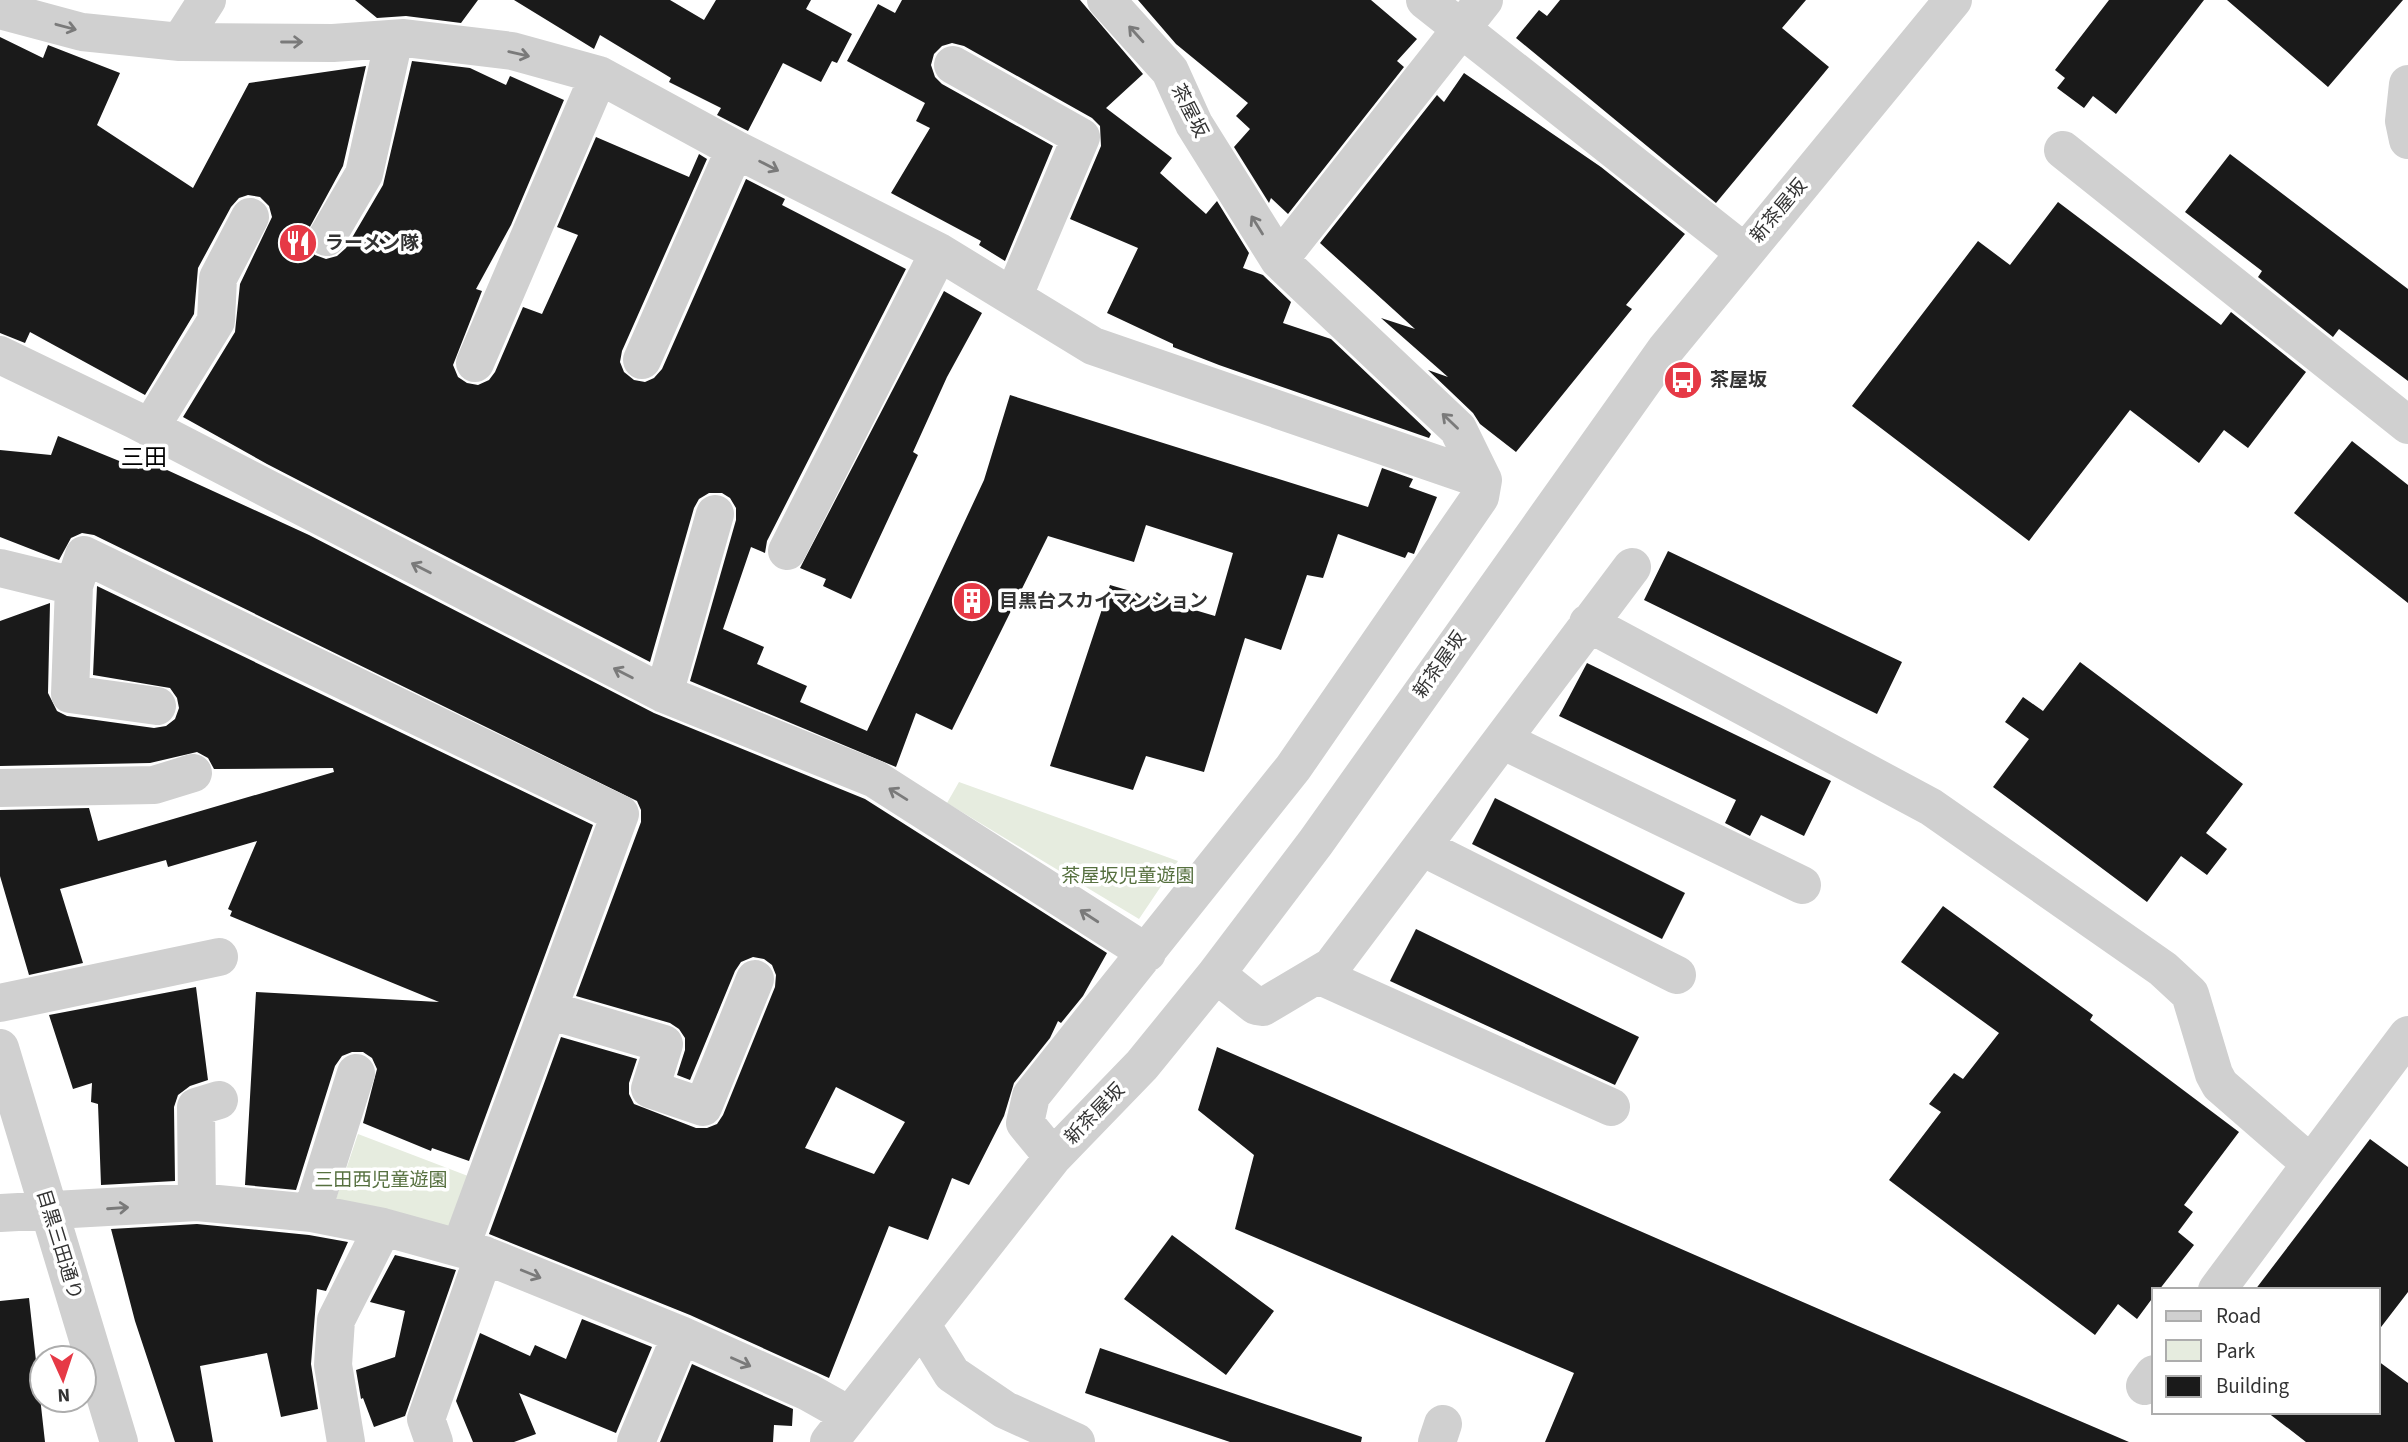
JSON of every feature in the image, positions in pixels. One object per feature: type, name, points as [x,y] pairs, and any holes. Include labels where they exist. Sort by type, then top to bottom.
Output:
[{"type":"street","points":[[180,42],[207,0]]},
{"type":"street","name":"茶屋坂","points":[[1106,0],[1170,71],[1194,124],[1279,260],[1458,429],[1483,480]]},
{"type":"street","points":[[1425,0],[1472,14],[1745,253]]},
{"type":"street","name":"新茶屋坂","points":[[839,1429],[923,1327],[1053,1157],[1142,1065],[1216,974],[1316,842],[1609,426],[1667,349],[1953,0]]},
{"type":"street","points":[[0,10],[82,32],[180,42],[332,43],[394,39],[512,51],[599,75],[735,149],[939,252],[1014,295],[1093,346],[1483,480],[1480,497],[1293,768],[1031,1096],[1025,1123],[1053,1157]]},
{"type":"street","points":[[1279,260],[1472,14]]},
{"type":"street","points":[[327,237],[364,174],[394,39]]},
{"type":"street","points":[[953,65],[1081,137],[1014,295]]},
{"type":"street","points":[[475,363],[599,75]]},
{"type":"street","points":[[2408,84],[2404,121],[2408,140]]},
{"type":"street","points":[[642,360],[735,149]]},
{"type":"street","points":[[2063,150],[2408,425]]},
{"type":"street","points":[[150,428],[216,321],[218,278],[250,217]]},
{"type":"street","points":[[787,551],[939,252]]},
{"type":"street","points":[[0,355],[150,428],[664,694],[875,779],[1147,953]]},
{"type":"street","points":[[664,694],[715,514]]},
{"type":"street","points":[[157,705],[70,695],[74,586],[84,555],[620,814],[548,1010],[472,1250],[426,1419],[434,1442]]},
{"type":"street","points":[[1216,974],[1256,1006],[1263,1007],[1332,966],[1632,567]]},
{"type":"street","points":[[0,568],[74,586]]},
{"type":"street","points":[[1588,623],[1931,807],[2163,969],[2190,994],[2214,1074],[2220,1085],[2311,1164]]},
{"type":"street","points":[[1502,740],[1802,885]]},
{"type":"street","points":[[0,788],[154,785],[193,774]]},
{"type":"street","points":[[1422,847],[1677,975]]},
{"type":"street","points":[[0,1003],[219,957]]},
{"type":"street","points":[[1318,975],[1611,1107]]},
{"type":"street","points":[[548,1010],[664,1044],[650,1089],[703,1107],[755,979]]},
{"type":"street","points":[[2218,1288],[2408,1035]]},
{"type":"street","name":"目黒三田通り","points":[[0,1048],[119,1442]]},
{"type":"street","points":[[312,1213],[356,1073]]},
{"type":"street","points":[[197,1202],[195,1107],[219,1100]]},
{"type":"street","points":[[0,1213],[50,1213],[197,1202],[312,1213],[383,1227],[472,1250],[681,1335],[808,1392],[839,1429]]},
{"type":"street","points":[[346,1442],[333,1365],[336,1320],[383,1227]]},
{"type":"street","points":[[923,1327],[952,1374],[1005,1410],[1076,1442]]},
{"type":"street","points":[[636,1442],[681,1335]]},
{"type":"green space","name":"茶屋坂児童遊園","points":[[959,782],[1178,861],[1139,919],[947,803]]},
{"type":"green space","name":"三田西児童遊園","points":[[358,1134],[468,1176],[451,1232],[334,1205]]},
{"type":"building","points":[[355,0],[478,0],[461,23],[406,16],[377,18]]},
{"type":"building","points":[[514,0],[670,0],[704,20],[716,0],[811,0],[806,9],[852,34],[837,63],[832,61],[821,82],[783,63],[748,131],[717,115],[721,108],[669,82],[671,78],[600,35],[594,49]]},
{"type":"building","points":[[902,0],[1080,0],[1143,74],[1106,108],[1172,158],[1160,173],[1206,214],[1217,201],[1249,253],[1243,268],[1263,275],[1291,302],[1283,323],[1331,339],[1431,434],[1429,438],[1219,365],[1173,347],[1173,344],[1107,313],[1138,248],[1070,219],[1101,146],[1100,126],[1092,118],[964,46],[952,43],[942,46],[934,54],[931,65],[935,77],[942,84],[1053,146],[1005,261],[979,245],[981,241],[891,193],[930,128],[916,121],[925,103],[847,61],[878,4],[895,13]]},
{"type":"building","points":[[1138,0],[1371,0],[1417,39],[1397,61],[1404,67],[1288,214],[1271,198],[1269,203],[1234,147],[1250,129],[1236,116],[1248,103],[1176,44]]},
{"type":"building","points":[[1560,0],[1806,0],[1782,28],[1829,67],[1716,203],[1516,38],[1539,10],[1547,16]]},
{"type":"building","points":[[2109,0],[2204,0],[2116,114],[2093,96],[2084,108],[2057,88],[2065,78],[2055,70]]},
{"type":"building","points":[[2227,0],[2403,0],[2328,87]]},
{"type":"building","points":[[0,37],[43,58],[48,45],[120,73],[97,125],[193,188],[249,83],[366,66],[343,166],[305,236],[308,248],[315,255],[326,259],[337,256],[346,248],[383,185],[412,61],[470,68],[506,85],[510,76],[564,100],[511,225],[476,289],[482,291],[453,365],[458,377],[467,383],[478,385],[489,380],[495,372],[523,307],[542,314],[578,235],[557,227],[596,137],[689,177],[699,154],[707,159],[622,351],[620,362],[624,372],[634,380],[645,382],[654,378],[662,369],[746,179],[785,199],[782,205],[906,269],[767,541],[765,553],[751,547],[723,629],[764,647],[757,664],[807,686],[800,702],[867,731],[984,480],[1010,395],[1368,507],[1382,468],[1413,479],[1409,487],[1437,497],[1414,554],[1408,552],[1405,558],[1338,534],[1323,578],[1307,575],[1281,650],[1245,638],[1204,772],[1146,756],[1133,790],[1050,766],[1110,585],[1215,616],[1233,553],[1146,525],[1134,562],[1048,536],[952,730],[916,713],[896,767],[690,681],[736,520],[736,508],[730,498],[722,493],[709,493],[699,499],[694,508],[650,662],[267,464],[183,417],[235,332],[240,284],[272,217],[269,206],[260,197],[248,195],[239,198],[231,207],[198,268],[194,314],[145,395],[30,332],[25,343],[0,333]]},
{"type":"building","points":[[1464,73],[1601,167],[1685,234],[1626,305],[1632,309],[1516,452],[1480,424],[1473,413],[1428,370],[1448,377],[1381,318],[1415,329],[1320,243],[1437,95],[1444,102]]},
{"type":"building","points":[[2230,154],[2408,289],[2408,381],[2339,329],[2333,337],[2258,277],[2262,271],[2185,212]]},
{"type":"building","points":[[2058,202],[2221,325],[2231,312],[2306,372],[2248,448],[2224,430],[2199,463],[2130,410],[2029,541],[1852,406],[1978,241],[2010,265]]},
{"type":"building","points":[[944,291],[982,313],[947,377],[913,452],[918,455],[851,599],[823,586],[826,579],[800,568]]},
{"type":"building","points":[[58,436],[139,469],[143,459],[309,535],[654,713],[865,799],[1107,953],[1083,996],[1061,1023],[1058,1021],[1050,1038],[1014,1083],[1004,1116],[969,1185],[952,1178],[928,1240],[889,1226],[829,1378],[690,1315],[489,1234],[561,1037],[637,1059],[629,1083],[629,1094],[634,1104],[696,1128],[707,1128],[717,1124],[723,1115],[775,987],[776,975],[772,965],[764,959],[753,957],[741,962],[690,1080],[677,1075],[685,1050],[685,1038],[679,1029],[670,1023],[576,996],[641,822],[641,810],[637,801],[94,535],[82,533],[71,538],[59,560],[0,537],[0,450],[51,455]],"holes":[[[836,1087],[905,1122],[874,1174],[805,1148]]]},
{"type":"building","points":[[2352,441],[2408,485],[2408,603],[2294,513]]},
{"type":"building","points":[[1668,551],[1902,662],[1877,714],[1644,600]]},
{"type":"building","points":[[97,586],[593,825],[469,1161],[432,1148],[431,1151],[363,1123],[377,1069],[372,1058],[363,1052],[352,1052],[342,1056],[335,1066],[296,1190],[245,1185],[256,992],[439,1002],[230,916],[232,911],[228,909],[257,841],[168,867],[166,860],[60,889],[83,963],[29,975],[0,876],[0,810],[89,808],[98,841],[334,772],[333,768],[214,769],[208,758],[197,752],[150,763],[0,766],[0,621],[50,603],[48,693],[57,711],[67,716],[154,728],[166,726],[175,719],[179,708],[177,698],[170,688],[93,675]]},
{"type":"building","points":[[2080,662],[2243,784],[2206,833],[2227,849],[2207,875],[2181,856],[2147,902],[1993,787],[2029,739],[2005,722],[2023,697],[2043,711]]},
{"type":"building","points":[[1587,663],[1831,781],[1804,836],[1761,815],[1750,836],[1725,823],[1736,800],[1559,716]]},
{"type":"building","points":[[1495,798],[1685,893],[1662,939],[1472,844]]},
{"type":"building","points":[[1943,906],[2093,1015],[2090,1020],[2239,1132],[2184,1205],[2193,1212],[2178,1232],[2194,1245],[2161,1288],[2152,1288],[2152,1299],[2137,1319],[2118,1304],[2095,1335],[1889,1180],[1941,1112],[1929,1104],[1954,1073],[1963,1079],[1999,1033],[1901,962]]},
{"type":"building","points":[[1416,929],[1639,1037],[1615,1085],[1390,981]]},
{"type":"building","points":[[196,987],[208,1080],[190,1086],[178,1095],[174,1107],[175,1181],[101,1185],[98,1104],[91,1102],[92,1083],[73,1089],[49,1015]]},
{"type":"building","points":[[1217,1047],[2129,1442],[1545,1442],[1574,1373],[1235,1229],[1254,1155],[1198,1110]]},
{"type":"building","points":[[2370,1139],[2408,1167],[2408,1292],[2380,1328],[2380,1288],[2257,1288]]},
{"type":"building","points":[[197,1224],[309,1235],[348,1242],[326,1291],[317,1289],[311,1364],[318,1409],[281,1417],[267,1353],[200,1366],[213,1442],[175,1442],[135,1321],[111,1229]]},
{"type":"building","points":[[1172,1235],[1274,1311],[1226,1375],[1124,1299]]},
{"type":"building","points":[[395,1255],[456,1270],[405,1416],[374,1427],[363,1398],[361,1399],[356,1370],[395,1357],[405,1311],[370,1302]]},
{"type":"building","points":[[29,1298],[34,1344],[28,1344],[28,1414],[42,1414],[45,1442],[0,1442],[0,1301]]},
{"type":"building","points":[[582,1319],[652,1347],[616,1433],[519,1393],[536,1434],[514,1442],[473,1442],[456,1401],[480,1333],[530,1356],[535,1345],[566,1359]]},
{"type":"building","points":[[1100,1348],[1362,1437],[1361,1442],[1230,1442],[1085,1393]]},
{"type":"building","points":[[2380,1362],[2408,1383],[2408,1442],[2306,1442],[2270,1414],[2380,1414]]},
{"type":"building","points":[[692,1364],[793,1409],[792,1426],[774,1425],[773,1442],[660,1442]]},
{"type":"place","name":"ラーメン隊","points":[[298,243]]},
{"type":"place","name":"茶屋坂","points":[[1683,380]]},
{"type":"place","name":"目黒台スカイマンション","points":[[972,601]]},
{"type":"district","name":"三田","points":[[144,457]]}]
